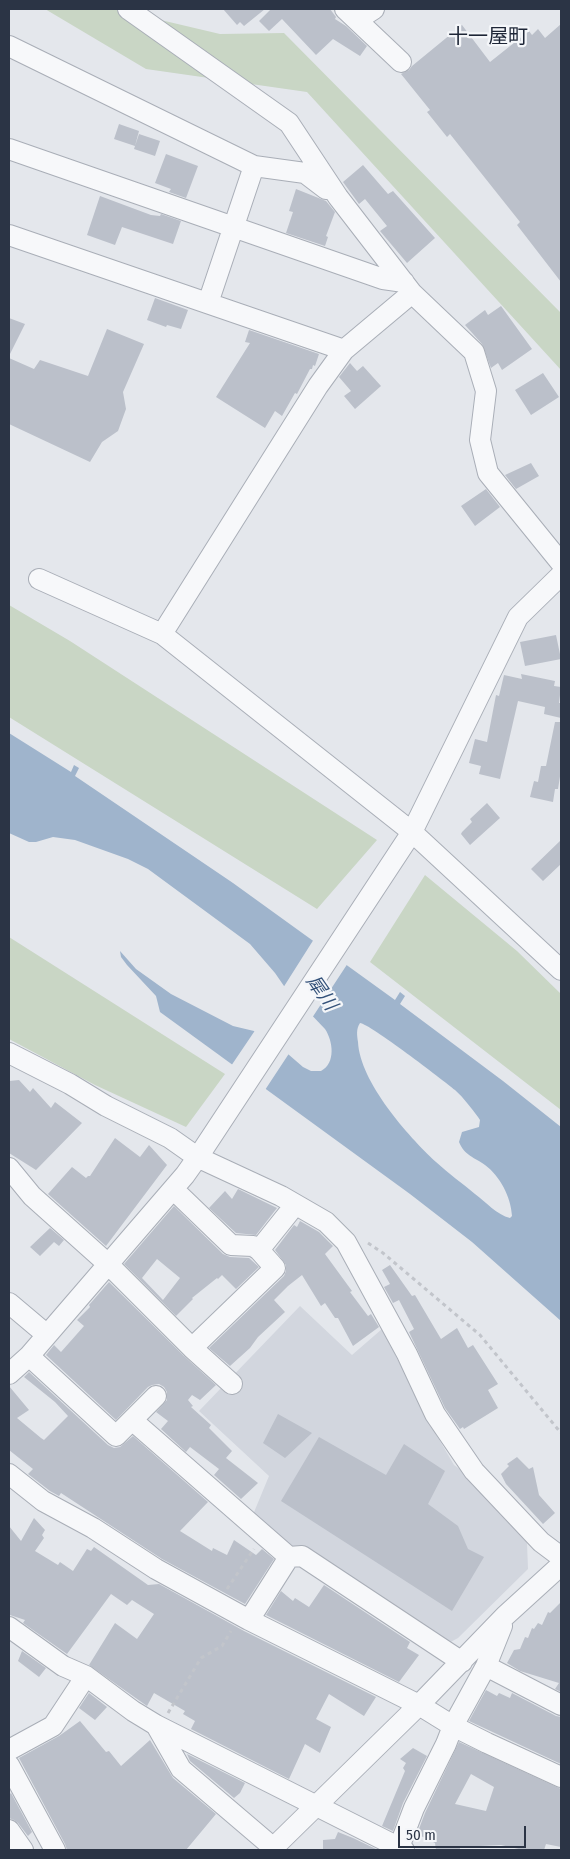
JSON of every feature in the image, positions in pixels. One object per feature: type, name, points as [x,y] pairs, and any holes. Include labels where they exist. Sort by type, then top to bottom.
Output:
[{"type":"street","points":[[128,9],[289,124],[338,197],[408,287],[474,352],[486,391],[480,440],[488,473],[561,563]]},
{"type":"street","points":[[351,14],[374,9]]},
{"type":"street","points":[[351,14],[401,62]]},
{"type":"street","points":[[9,46],[254,166],[305,173],[338,197]]},
{"type":"street","points":[[9,149],[408,287]]},
{"type":"street","points":[[208,303],[254,166]]},
{"type":"street","points":[[9,235],[344,350]]},
{"type":"street","points":[[162,634],[318,386],[344,350],[408,287]]},
{"type":"street","points":[[9,1374],[29,1356],[173,1188],[199,1154],[409,834],[518,617],[561,575]]},
{"type":"street","points":[[39,579],[162,634],[409,834],[561,970]]},
{"type":"street","points":[[9,1053],[70,1084],[106,1106],[296,1204],[326,1222],[346,1242],[407,1354],[435,1414],[474,1471],[542,1542],[561,1557]]},
{"type":"street","points":[[9,1168],[32,1196],[108,1264],[192,1348],[232,1384]]},
{"type":"street","points":[[173,1188],[231,1245],[253,1246],[275,1268],[192,1348]]},
{"type":"street","points":[[259,1250],[296,1204]]},
{"type":"street","points":[[9,1303],[47,1335]]},
{"type":"street","points":[[29,1356],[116,1436],[156,1396]]},
{"type":"street","points":[[132,1420],[290,1557],[302,1556],[462,1662]]},
{"type":"street","points":[[9,1474],[43,1501],[93,1528],[156,1569],[244,1617],[419,1706],[453,1726],[561,1777]]},
{"type":"street","points":[[244,1617],[290,1557]]},
{"type":"street","points":[[160,1722],[181,1769],[273,1850],[316,1805],[419,1706],[506,1616],[561,1565]]},
{"type":"street","points":[[9,1627],[63,1666],[86,1676],[134,1711],[160,1722],[400,1850],[414,1808],[453,1726],[486,1666],[506,1616]]},
{"type":"street","points":[[486,1666],[561,1705]]},
{"type":"street","points":[[9,1750],[53,1726],[86,1676]]},
{"type":"street","points":[[9,1765],[55,1850]]},
{"type":"street","points":[[9,1830],[24,1850]]},
{"type":"path","points":[[360,1238],[383,1254],[480,1335],[561,1433]]},
{"type":"path","points":[[218,1602],[263,1534]]},
{"type":"path","points":[[160,1722],[201,1658],[222,1646],[244,1617]]},
{"type":"shaded area","points":[[300,1306],[352,1355],[382,1329],[433,1429],[454,1465],[489,1490],[527,1543],[528,1569],[458,1638],[445,1645],[290,1550],[252,1517],[269,1476],[199,1411]]},
{"type":"green space","points":[[45,9],[114,9],[220,34],[284,33],[561,313],[561,370],[307,92],[146,69]]},
{"type":"green space","points":[[9,605],[70,641],[377,840],[317,909],[9,717]]},
{"type":"green space","points":[[425,875],[517,951],[561,994],[561,1110],[370,962]]},
{"type":"green space","points":[[9,937],[225,1074],[186,1127],[95,1085],[9,1039]]},
{"type":"water","name":"犀川","points":[[9,733],[71,772],[74,765],[79,768],[75,776],[233,883],[395,1000],[400,992],[405,996],[400,1004],[561,1127],[561,1321],[472,1242],[410,1194],[160,1012],[156,996],[127,965],[121,957],[120,951],[136,969],[171,994],[233,1026],[254,1031],[288,1054],[303,1067],[311,1071],[321,1071],[329,1063],[332,1052],[328,1034],[284,986],[250,944],[148,869],[128,859],[75,840],[53,837],[29,842],[9,833]],"holes":[[[360,1023],[407,1053],[455,1090],[478,1117],[480,1120],[479,1127],[462,1132],[459,1142],[467,1153],[485,1165],[500,1181],[507,1194],[512,1216],[510,1218],[496,1211],[436,1162],[412,1138],[387,1107],[376,1091],[361,1058],[357,1030]]]},
{"type":"pier","points":[[314,939],[348,963],[312,1018],[283,988]]},
{"type":"pier","points":[[256,1029],[290,1052],[265,1090],[231,1066]]},
{"type":"building","points":[[223,9],[265,9],[244,26],[240,22],[237,25]]},
{"type":"building","points":[[271,9],[330,9],[336,17],[335,19],[346,26],[367,46],[360,56],[333,39],[316,55],[282,19],[269,31],[259,21]]},
{"type":"building","points":[[561,24],[561,282],[517,225],[520,222],[450,134],[447,137],[427,112],[430,110],[401,74],[409,70],[462,25],[490,62],[529,31],[532,35],[538,29],[545,38]]},
{"type":"building","points":[[119,124],[139,131],[135,146],[114,139]]},
{"type":"building","points":[[139,134],[160,141],[155,156],[134,149]]},
{"type":"building","points":[[166,154],[198,166],[186,198],[169,192],[171,189],[155,183]]},
{"type":"building","points":[[363,165],[388,194],[393,191],[435,238],[407,263],[380,231],[387,226],[365,199],[359,204],[343,182]]},
{"type":"building","points":[[296,189],[326,201],[335,212],[326,236],[328,237],[325,246],[286,233],[293,212],[289,211]]},
{"type":"building","points":[[100,196],[151,215],[160,216],[161,214],[181,221],[173,244],[122,227],[115,245],[87,235]]},
{"type":"building","points":[[155,298],[188,310],[181,329],[167,325],[166,327],[147,320]]},
{"type":"building","points":[[501,306],[532,349],[502,370],[498,363],[491,368],[482,344],[465,325],[485,310],[488,315]]},
{"type":"building","points":[[9,318],[25,324],[9,356]]},
{"type":"building","points":[[107,329],[144,344],[123,392],[126,409],[118,431],[102,442],[90,462],[9,424],[9,358],[34,369],[40,360],[88,376]]},
{"type":"building","points":[[249,330],[319,354],[315,366],[313,365],[312,369],[310,369],[297,394],[295,393],[282,416],[275,411],[265,428],[216,397],[250,343],[245,342]]},
{"type":"building","points":[[350,363],[357,371],[363,366],[381,386],[355,409],[344,396],[351,391],[339,377]]},
{"type":"building","points":[[543,373],[559,397],[531,415],[515,390]]},
{"type":"building","points":[[531,463],[539,476],[516,489],[505,475]]},
{"type":"building","points":[[486,489],[500,507],[475,526],[461,506]]},
{"type":"building","points":[[556,635],[561,659],[525,666],[520,642]]},
{"type":"building","points":[[521,674],[555,681],[554,686],[561,687],[559,703],[561,703],[561,718],[544,714],[545,707],[518,701],[500,779],[479,774],[481,766],[469,763],[475,739],[487,742],[496,695],[499,696],[504,675],[522,679]]},
{"type":"building","points":[[555,722],[561,722],[561,770],[558,789],[555,789],[553,802],[530,797],[534,781],[538,782],[541,766],[546,766]]},
{"type":"building","points":[[487,803],[500,818],[470,845],[461,834],[472,822],[470,819]]},
{"type":"building","points":[[561,840],[561,864],[543,881],[531,869]]},
{"type":"building","points":[[19,1080],[30,1092],[33,1088],[51,1108],[55,1102],[82,1123],[36,1170],[9,1153],[9,1081]]},
{"type":"building","points":[[115,1138],[140,1157],[149,1145],[167,1165],[106,1246],[48,1194],[72,1167],[86,1178],[90,1176]]},
{"type":"building","points":[[238,1189],[277,1208],[256,1235],[236,1233],[209,1208],[225,1191],[232,1199]]},
{"type":"building","points":[[174,1206],[223,1254],[230,1257],[249,1258],[259,1267],[236,1289],[222,1275],[192,1298],[176,1316],[124,1264]],"holes":[[[157,1259],[180,1278],[163,1300],[142,1278]]]},
{"type":"building","points":[[300,1221],[319,1232],[333,1246],[325,1254],[352,1291],[350,1292],[368,1316],[371,1314],[379,1327],[353,1346],[338,1318],[335,1318],[325,1303],[321,1306],[302,1275],[274,1300],[285,1312],[230,1366],[209,1348],[284,1276],[286,1265],[275,1250],[294,1225],[297,1227]]},
{"type":"building","points":[[50,1228],[64,1240],[59,1246],[54,1242],[40,1256],[30,1247]]},
{"type":"building","points":[[390,1265],[412,1296],[415,1295],[441,1339],[457,1328],[468,1348],[473,1345],[498,1384],[488,1390],[498,1408],[464,1429],[463,1427],[460,1429],[445,1408],[409,1332],[414,1329],[399,1300],[393,1303],[384,1287],[390,1284],[382,1270]]},
{"type":"building","points":[[109,1282],[216,1385],[200,1400],[192,1395],[188,1400],[193,1406],[191,1407],[211,1425],[209,1428],[232,1451],[226,1458],[258,1483],[241,1499],[214,1475],[219,1469],[190,1447],[186,1452],[161,1429],[168,1421],[156,1412],[167,1400],[167,1392],[164,1387],[159,1384],[148,1387],[116,1420],[46,1355],[54,1345],[61,1352],[84,1326],[77,1320],[90,1307],[89,1305]]},
{"type":"building","points":[[29,1372],[108,1445],[114,1448],[120,1447],[133,1436],[208,1502],[180,1531],[212,1551],[213,1548],[227,1555],[234,1540],[256,1555],[262,1549],[274,1559],[245,1604],[162,1559],[61,1493],[59,1496],[50,1491],[28,1474],[33,1469],[9,1450],[9,1386],[29,1410],[17,1418],[44,1440],[68,1416],[55,1402],[24,1377]]},
{"type":"building","points":[[278,1414],[312,1433],[285,1458],[263,1443]]},
{"type":"building","points":[[319,1437],[386,1475],[404,1444],[445,1471],[428,1504],[458,1526],[468,1549],[484,1557],[452,1611],[281,1501]]},
{"type":"building","points":[[517,1457],[529,1469],[533,1467],[539,1495],[555,1513],[543,1524],[506,1484],[501,1474],[509,1466],[507,1464]]},
{"type":"building","points":[[34,1518],[45,1530],[42,1535],[44,1538],[35,1551],[58,1565],[60,1562],[73,1571],[87,1549],[91,1551],[94,1547],[148,1585],[159,1584],[244,1631],[376,1697],[364,1716],[329,1694],[316,1719],[331,1727],[320,1753],[305,1744],[289,1779],[191,1729],[195,1721],[183,1714],[185,1711],[154,1693],[147,1706],[89,1665],[115,1623],[137,1639],[154,1614],[132,1600],[127,1605],[111,1594],[67,1654],[23,1623],[25,1620],[10,1615],[9,1526],[21,1541]]},
{"type":"building","points":[[324,1585],[410,1642],[407,1648],[419,1655],[399,1682],[266,1615],[281,1591],[293,1601],[295,1598],[309,1607]]},
{"type":"building","points":[[561,1602],[561,1692],[555,1689],[559,1683],[520,1671],[507,1663],[514,1650],[520,1649],[525,1637],[528,1638],[532,1628],[534,1629],[538,1623],[542,1625],[548,1612],[550,1613]]},
{"type":"building","points":[[22,1651],[46,1668],[39,1677],[18,1661]]},
{"type":"building","points":[[486,1690],[497,1696],[499,1693],[510,1698],[512,1693],[561,1717],[561,1764],[469,1721]]},
{"type":"building","points":[[89,1693],[107,1707],[95,1720],[79,1708]]},
{"type":"building","points":[[80,1721],[106,1752],[109,1751],[121,1766],[150,1740],[173,1778],[216,1814],[186,1850],[67,1850],[19,1758],[59,1736]]},
{"type":"building","points":[[459,1742],[561,1789],[561,1847],[546,1844],[544,1850],[523,1850],[501,1845],[460,1847],[460,1850],[436,1850],[435,1843],[417,1834]],"holes":[[[471,1774],[494,1787],[486,1811],[455,1804]]]},
{"type":"building","points":[[413,1748],[427,1756],[403,1803],[393,1831],[382,1826],[405,1771],[403,1768],[406,1763],[400,1759]]},
{"type":"building","points":[[187,1754],[245,1783],[240,1793],[234,1798],[190,1761]]},
{"type":"building","points":[[11,1793],[32,1832],[28,1836],[18,1823],[9,1818],[9,1795]]},
{"type":"building","points":[[338,1832],[378,1850],[323,1850],[323,1840],[335,1839]]},
{"type":"district","name":"十一屋町","points":[[488,37]]}]
